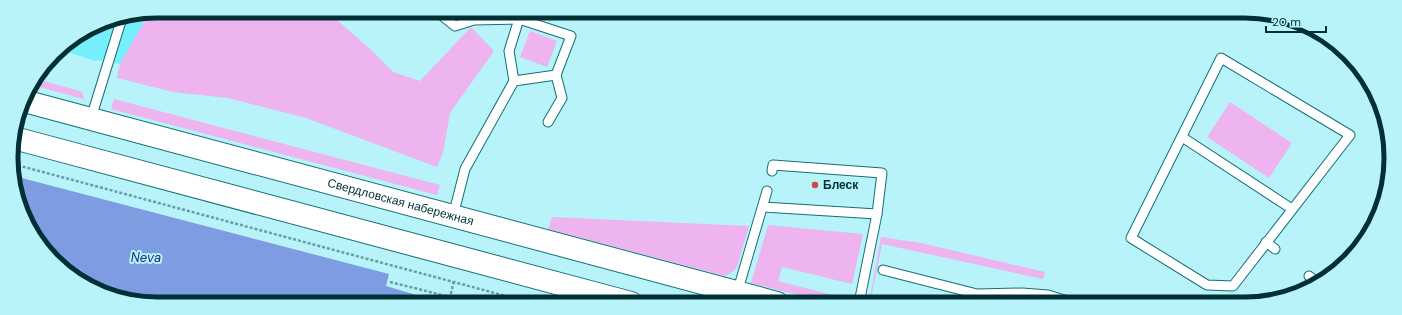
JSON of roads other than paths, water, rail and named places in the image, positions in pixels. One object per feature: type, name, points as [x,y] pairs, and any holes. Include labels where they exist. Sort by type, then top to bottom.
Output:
[{"type":"main road","name":"Свердловская набережная","points":[[29,102],[753,297]]},
{"type":"main road","points":[[19,139],[609,297]]},
{"type":"lane","points":[[445,18],[455,26],[474,20],[492,18]]},
{"type":"lane","points":[[453,216],[464,169],[514,82],[509,52],[519,18]]},
{"type":"lane","points":[[527,18],[571,36],[556,75],[562,98],[548,122]]},
{"type":"lane","points":[[91,118],[120,23]]},
{"type":"lane","points":[[1221,58],[1350,135],[1292,209],[1233,286],[1207,285],[1131,238],[1221,58]]},
{"type":"lane","points":[[514,82],[556,75]]},
{"type":"lane","points":[[1182,137],[1292,209]]},
{"type":"lane","points":[[772,171],[773,165],[882,173],[878,214],[860,297]]},
{"type":"lane","points":[[737,293],[767,191]]},
{"type":"lane","points":[[763,207],[878,214]]},
{"type":"lane","points":[[1266,242],[1275,249]]},
{"type":"lane","points":[[883,270],[977,294],[1022,293],[1054,297]]},
{"type":"lane","points":[[1309,276],[1313,279]]},
{"type":"water","name":"Neva","points":[[19,177],[389,274],[386,286],[423,297],[158,297],[139,296],[113,290],[88,278],[73,268],[53,249],[32,219],[25,202]]},
{"type":"place","name":"Блеск","points":[[815,185]]}]
